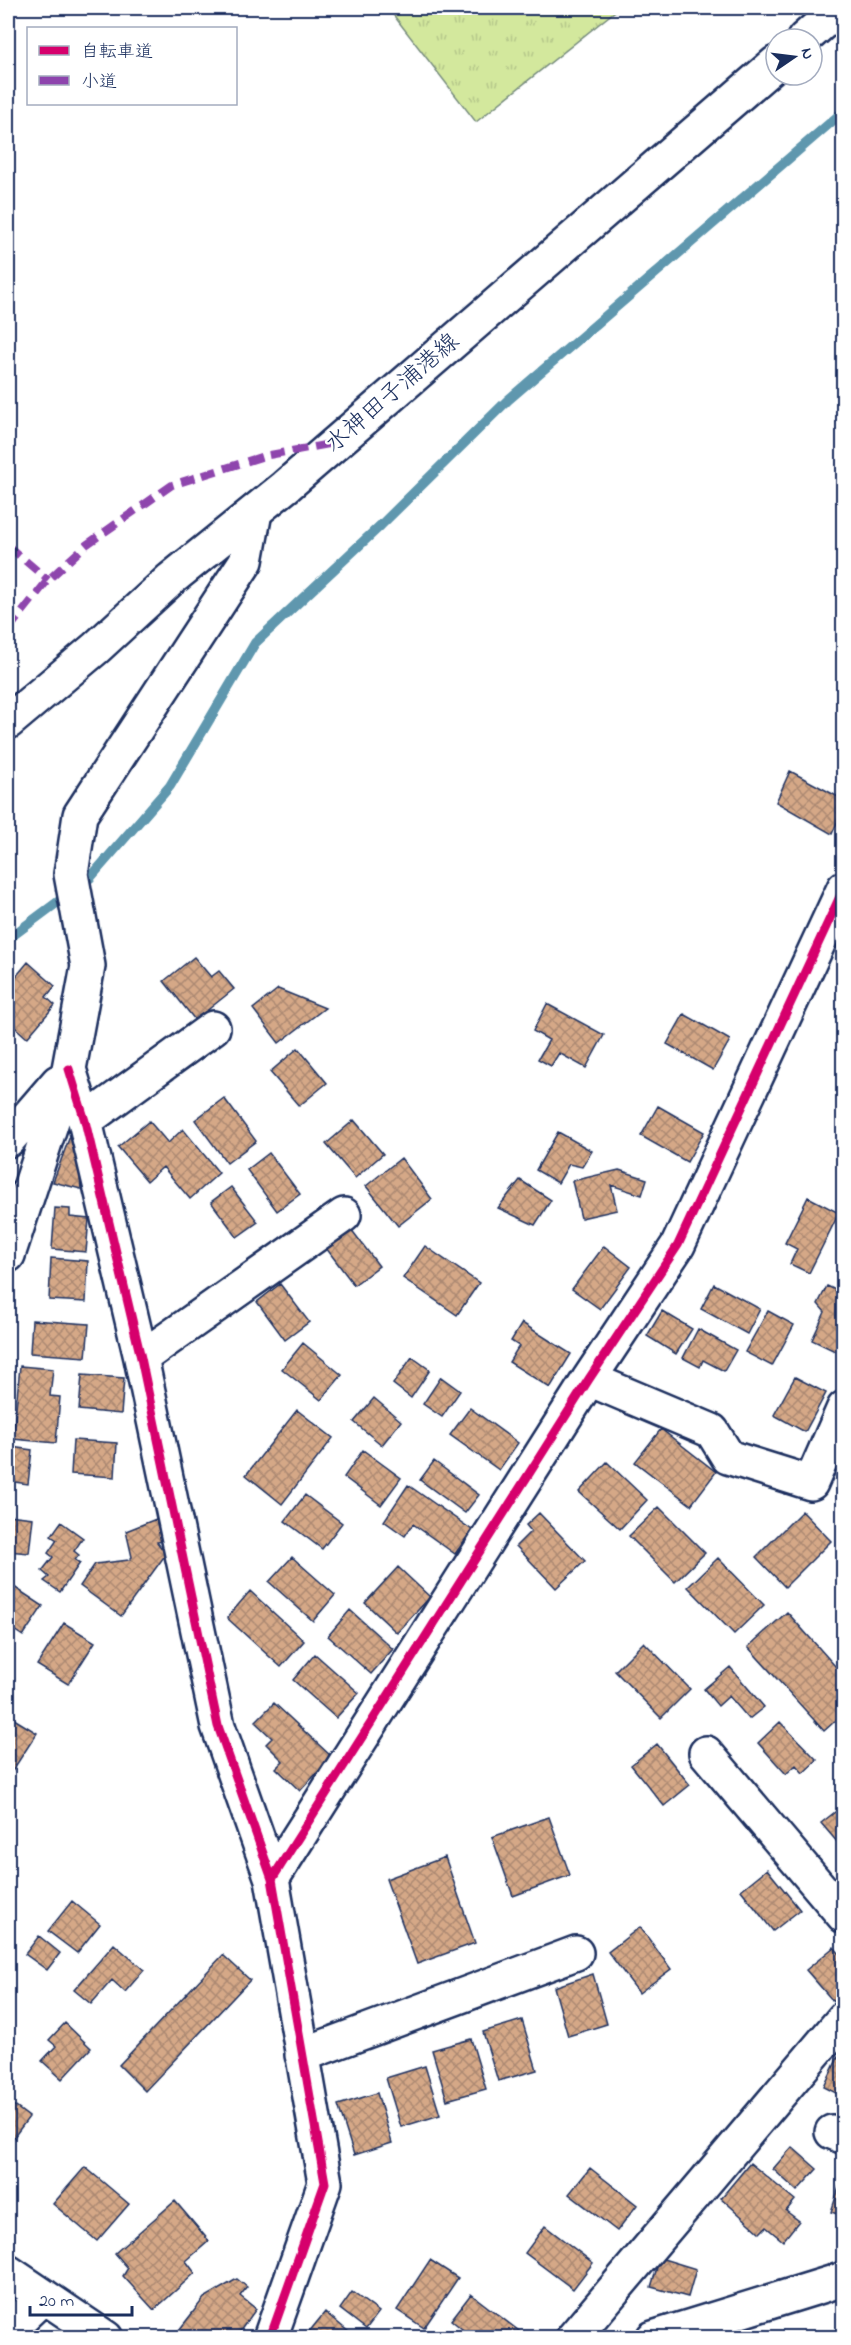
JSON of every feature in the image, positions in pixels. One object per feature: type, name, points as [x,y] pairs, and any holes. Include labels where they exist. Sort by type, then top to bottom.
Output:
[{"type":"street","points":[[818,27],[839,8]]},
{"type":"street","name":"水神田子浦港線","points":[[8,722],[96,648],[171,579],[255,512],[764,73]]},
{"type":"street","points":[[8,1255],[69,1069],[88,966],[71,874],[80,815],[246,561],[255,512]]},
{"type":"street","points":[[272,1878],[589,1379],[678,1245],[843,888]]},
{"type":"street","points":[[85,1121],[213,1028]]},
{"type":"street","points":[[69,1069],[85,1121],[141,1358],[218,1726],[272,1878],[326,2183],[270,2337]]},
{"type":"street","points":[[8,1140],[69,1069]]},
{"type":"street","points":[[141,1358],[344,1215]]},
{"type":"street","points":[[589,1379],[712,1431],[728,1457],[811,1483],[843,1408]]},
{"type":"street","points":[[706,1753],[843,1916]]},
{"type":"street","points":[[302,2055],[576,1953]]},
{"type":"street","points":[[573,2337],[843,2018]]},
{"type":"street","points":[[8,2272],[106,2337]]},
{"type":"street","points":[[653,2337],[688,2333],[843,2279]]},
{"type":"street","points":[[8,2330],[44,2296]]},
{"type":"green space","points":[[388,8],[619,8],[476,122]]},
{"type":"building","points":[[790,771],[844,800],[844,807],[832,834],[776,802]]},
{"type":"building","points":[[194,957],[211,977],[219,971],[234,989],[195,1020],[164,981]]},
{"type":"building","points":[[28,962],[55,986],[46,997],[55,1005],[27,1038],[8,1021],[8,986]]},
{"type":"building","points":[[278,989],[325,1008],[279,1043],[253,1009]]},
{"type":"building","points":[[547,1004],[604,1035],[586,1068],[559,1053],[551,1066],[538,1059],[549,1040],[533,1031]]},
{"type":"building","points":[[684,1014],[730,1040],[713,1070],[667,1044]]},
{"type":"building","points":[[298,1048],[327,1083],[299,1106],[270,1072]]},
{"type":"building","points":[[224,1098],[256,1141],[227,1163],[195,1120]]},
{"type":"building","points":[[658,1106],[704,1132],[687,1162],[641,1136]]},
{"type":"building","points":[[354,1120],[383,1154],[355,1178],[326,1144]]},
{"type":"building","points":[[149,1121],[168,1143],[183,1129],[219,1173],[190,1199],[163,1167],[147,1181],[118,1147]]},
{"type":"building","points":[[558,1132],[592,1151],[582,1167],[569,1164],[558,1183],[536,1170]]},
{"type":"building","points":[[70,1136],[77,1141],[81,1189],[53,1182]]},
{"type":"building","points":[[269,1153],[300,1194],[277,1211],[247,1170]]},
{"type":"building","points":[[401,1158],[432,1199],[398,1226],[366,1186]]},
{"type":"building","points":[[619,1170],[647,1179],[642,1195],[611,1185],[617,1210],[581,1218],[572,1181]]},
{"type":"building","points":[[520,1180],[551,1200],[535,1225],[498,1208]]},
{"type":"building","points":[[231,1187],[258,1222],[237,1237],[211,1202]]},
{"type":"building","points":[[808,1197],[839,1213],[809,1273],[790,1264],[797,1249],[785,1243]]},
{"type":"building","points":[[55,1208],[70,1209],[70,1217],[89,1219],[86,1252],[52,1249]]},
{"type":"building","points":[[351,1229],[379,1266],[354,1285],[326,1248]]},
{"type":"building","points":[[425,1246],[479,1283],[457,1315],[403,1278]]},
{"type":"building","points":[[604,1246],[631,1267],[600,1309],[572,1289]]},
{"type":"building","points":[[51,1258],[88,1261],[86,1302],[49,1300]]},
{"type":"building","points":[[280,1284],[309,1322],[285,1340],[257,1302]]},
{"type":"building","points":[[714,1284],[760,1309],[747,1334],[701,1309]]},
{"type":"building","points":[[827,1286],[844,1294],[844,1344],[839,1353],[812,1340],[825,1312],[818,1304]]},
{"type":"building","points":[[662,1311],[692,1329],[676,1354],[647,1336]]},
{"type":"building","points":[[768,1311],[794,1325],[772,1366],[745,1352]]},
{"type":"building","points":[[32,1320],[89,1324],[86,1357],[30,1353]]},
{"type":"building","points":[[522,1323],[571,1354],[550,1388],[509,1362],[519,1346],[511,1341]]},
{"type":"building","points":[[698,1329],[736,1350],[724,1371],[703,1360],[700,1367],[683,1358]]},
{"type":"building","points":[[303,1343],[342,1375],[321,1400],[282,1369]]},
{"type":"building","points":[[412,1357],[430,1370],[411,1398],[393,1384]]},
{"type":"building","points":[[20,1366],[53,1369],[50,1396],[60,1397],[56,1443],[13,1439]]},
{"type":"building","points":[[82,1375],[124,1378],[121,1414],[79,1410]]},
{"type":"building","points":[[441,1377],[460,1391],[442,1417],[423,1404]]},
{"type":"building","points":[[795,1377],[826,1393],[805,1432],[774,1415]]},
{"type":"building","points":[[374,1398],[401,1421],[382,1445],[354,1422]]},
{"type":"building","points":[[470,1408],[518,1443],[499,1470],[450,1435]]},
{"type":"building","points":[[297,1410],[333,1438],[282,1504],[246,1475]]},
{"type":"building","points":[[661,1429],[716,1472],[691,1505],[635,1462]]},
{"type":"building","points":[[73,1440],[117,1443],[115,1477],[71,1474]]},
{"type":"building","points":[[11,1447],[32,1450],[28,1484],[8,1481]]},
{"type":"building","points":[[363,1450],[401,1478],[381,1505],[344,1477]]},
{"type":"building","points":[[434,1461],[479,1495],[465,1513],[420,1480]]},
{"type":"building","points":[[607,1462],[647,1500],[620,1529],[579,1492]]},
{"type":"building","points":[[408,1485],[472,1530],[455,1554],[413,1524],[405,1536],[384,1521]]},
{"type":"building","points":[[305,1495],[342,1523],[322,1549],[285,1521]]},
{"type":"building","points":[[659,1507],[705,1553],[675,1582],[629,1536]]},
{"type":"building","points":[[802,1511],[831,1541],[785,1587],[756,1557]]},
{"type":"building","points":[[539,1513],[585,1561],[556,1588],[516,1546],[531,1531],[526,1525]]},
{"type":"building","points":[[8,1515],[33,1518],[29,1553],[8,1551]]},
{"type":"building","points":[[156,1519],[164,1541],[157,1542],[166,1554],[121,1616],[80,1586],[95,1564],[129,1560],[132,1557],[126,1531]]},
{"type":"building","points":[[61,1522],[83,1538],[74,1551],[79,1555],[75,1560],[80,1563],[60,1592],[44,1581],[49,1577],[42,1571],[53,1557],[48,1553],[57,1540],[51,1536]]},
{"type":"building","points":[[292,1557],[335,1595],[313,1621],[269,1582]]},
{"type":"building","points":[[718,1558],[764,1605],[734,1634],[688,1587]]},
{"type":"building","points":[[398,1567],[430,1597],[397,1633],[365,1603]]},
{"type":"building","points":[[8,1583],[43,1606],[23,1636],[8,1626]]},
{"type":"building","points":[[250,1591],[304,1641],[281,1667],[227,1618]]},
{"type":"building","points":[[350,1610],[393,1649],[371,1674],[328,1636]]},
{"type":"building","points":[[787,1612],[844,1676],[844,1713],[824,1731],[748,1647]]},
{"type":"building","points":[[64,1623],[95,1642],[68,1684],[37,1665]]},
{"type":"building","points":[[644,1642],[690,1689],[661,1718],[615,1671]]},
{"type":"building","points":[[315,1654],[359,1693],[336,1718],[293,1680]]},
{"type":"building","points":[[730,1667],[764,1707],[749,1719],[729,1696],[718,1706],[704,1689]]},
{"type":"building","points":[[274,1703],[332,1757],[300,1791],[276,1768],[283,1761],[266,1744],[272,1738],[255,1722]]},
{"type":"building","points":[[14,1719],[37,1733],[11,1773],[8,1771],[8,1729]]},
{"type":"building","points":[[780,1722],[817,1760],[803,1773],[796,1765],[786,1774],[758,1743]]},
{"type":"building","points":[[657,1744],[690,1785],[664,1806],[631,1765]]},
{"type":"building","points":[[844,1805],[844,1850],[821,1823]]},
{"type":"building","points":[[549,1817],[570,1875],[513,1896],[492,1837]]},
{"type":"building","points":[[445,1857],[475,1943],[417,1964],[386,1879]]},
{"type":"building","points":[[767,1869],[800,1910],[773,1931],[741,1890]]},
{"type":"building","points":[[72,1901],[100,1924],[77,1953],[48,1931]]},
{"type":"building","points":[[640,1927],[671,1969],[639,1993],[608,1952]]},
{"type":"building","points":[[39,1936],[60,1953],[47,1970],[25,1954]]},
{"type":"building","points":[[114,1944],[144,1970],[125,1992],[112,1980],[91,2004],[74,1990]]},
{"type":"building","points":[[834,1947],[844,1959],[844,1993],[833,2001],[806,1970]]},
{"type":"building","points":[[223,1955],[250,1980],[145,2091],[119,2065]]},
{"type":"building","points":[[593,1974],[607,2024],[568,2036],[554,1987]]},
{"type":"building","points":[[522,2020],[537,2070],[498,2081],[483,2032]]},
{"type":"building","points":[[65,2023],[91,2048],[62,2079],[42,2061],[56,2046],[49,2040]]},
{"type":"building","points":[[471,2039],[486,2089],[447,2100],[432,2050]]},
{"type":"building","points":[[841,2051],[844,2052],[844,2097],[824,2087]]},
{"type":"building","points":[[425,2066],[440,2115],[401,2127],[386,2078]]},
{"type":"building","points":[[377,2093],[392,2143],[354,2155],[338,2105]]},
{"type":"building","points":[[8,2101],[29,2117],[8,2145]]},
{"type":"building","points":[[792,2147],[817,2169],[797,2191],[773,2169]]},
{"type":"building","points":[[750,2163],[795,2200],[786,2211],[799,2221],[783,2241],[766,2227],[760,2233],[721,2198]]},
{"type":"building","points":[[85,2167],[129,2204],[97,2241],[53,2204]]},
{"type":"building","points":[[590,2168],[637,2205],[617,2231],[569,2194]]},
{"type":"building","points":[[844,2172],[844,2216],[831,2212]]},
{"type":"building","points":[[175,2201],[209,2241],[186,2261],[195,2273],[154,2310],[123,2276],[128,2268],[115,2253]]},
{"type":"building","points":[[545,2226],[593,2263],[573,2289],[525,2253]]},
{"type":"building","points":[[660,2258],[696,2269],[688,2297],[651,2287]]},
{"type":"building","points":[[430,2260],[458,2278],[424,2328],[397,2310]]},
{"type":"building","points":[[237,2279],[247,2287],[240,2296],[256,2309],[235,2338],[181,2338],[176,2334],[204,2298]]},
{"type":"building","points":[[352,2292],[379,2312],[366,2329],[340,2309]]},
{"type":"building","points":[[471,2294],[519,2331],[514,2338],[473,2338],[451,2320]]},
{"type":"building","points":[[325,2312],[356,2338],[304,2338]]},
{"type":"waterway","points":[[8,939],[90,878],[170,786],[255,643],[381,525],[508,400],[844,111]]},
{"type":"marked path","points":[[8,630],[48,580],[86,545],[172,485],[264,456],[335,443]]},
{"type":"marked path","points":[[8,546],[48,580]]},
{"type":"cycle path","points":[[272,1879],[589,1379],[678,1245],[844,888]]},
{"type":"cycle path","points":[[69,1069],[85,1121],[141,1358],[218,1726],[272,1879],[325,2183],[270,2338]]}]
